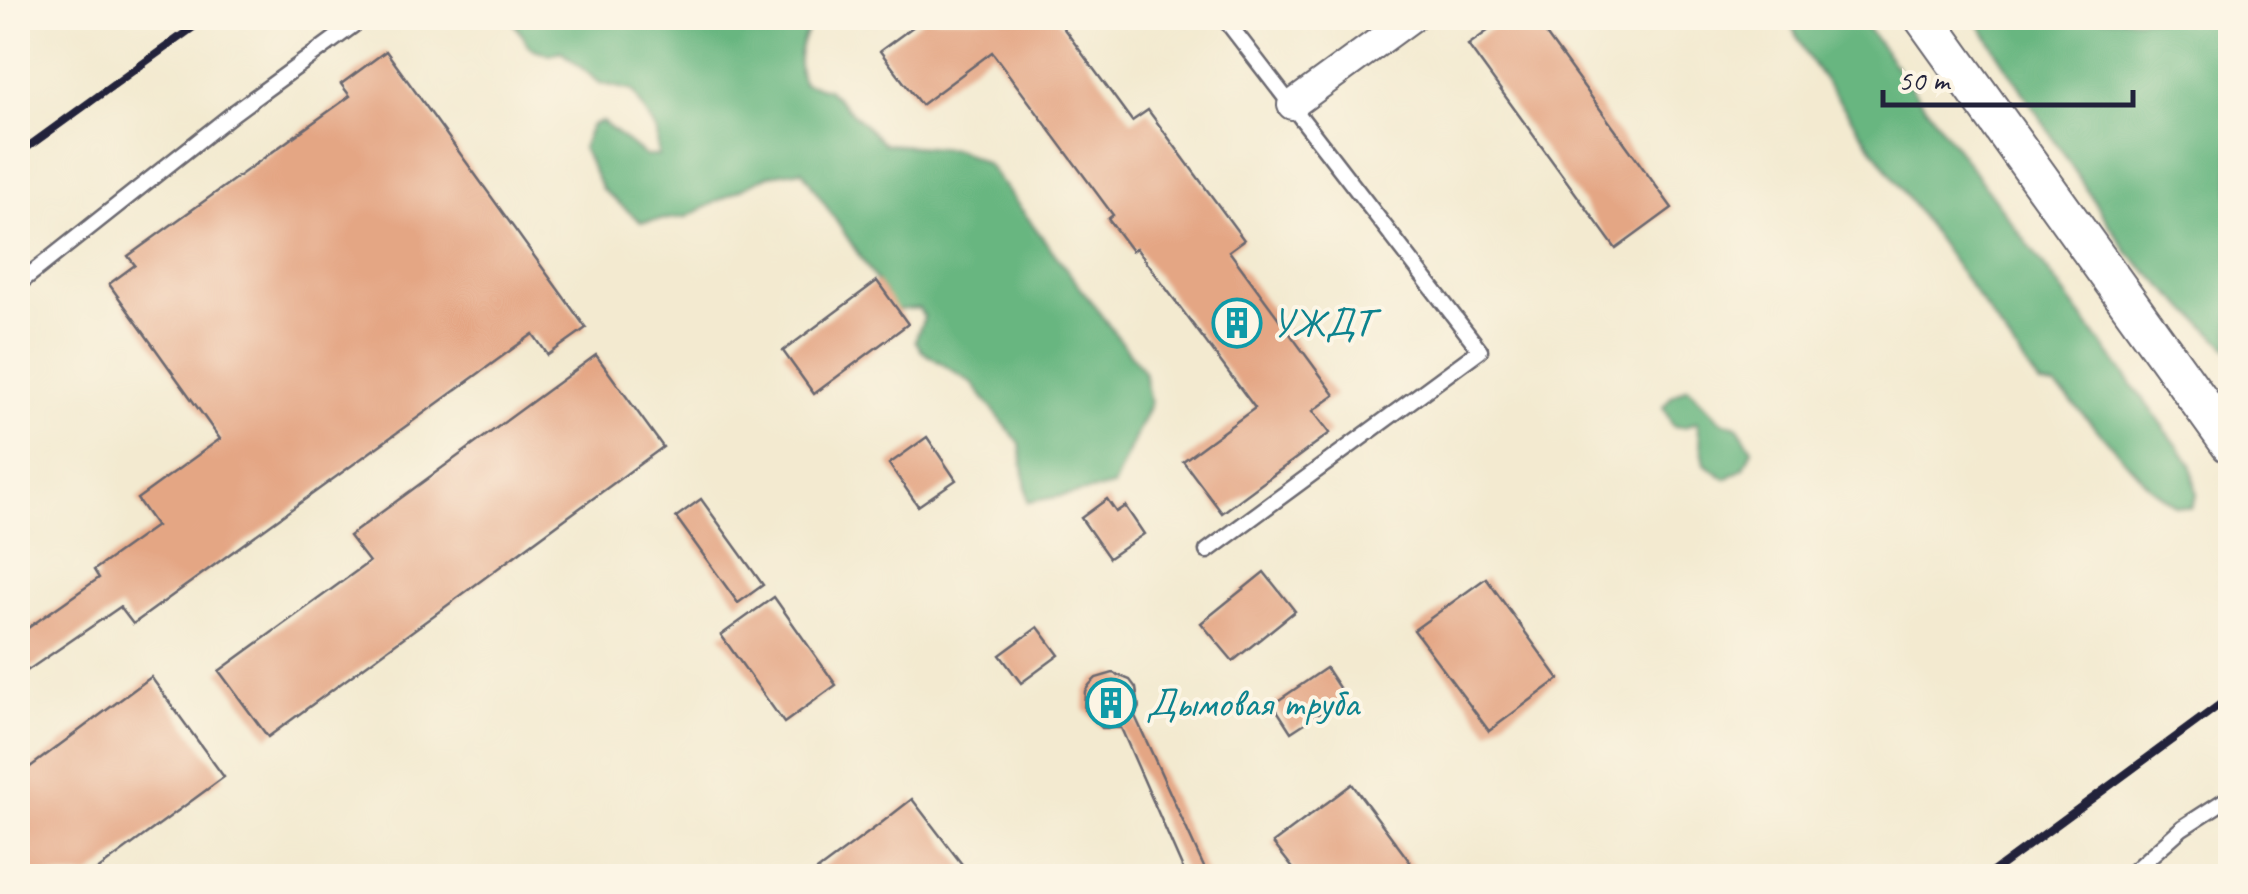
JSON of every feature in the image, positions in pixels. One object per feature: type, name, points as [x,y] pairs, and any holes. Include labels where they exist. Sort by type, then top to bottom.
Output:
[{"type":"street","points":[[1292,105],[1411,18]]},
{"type":"street","points":[[1924,18],[2230,444]]},
{"type":"lane","points":[[18,284],[235,112],[363,18]]},
{"type":"lane","points":[[1207,551],[1480,350],[1224,18]]},
{"type":"lane","points":[[2128,876],[2182,828],[2230,797]]},
{"type":"green space","points":[[511,18],[816,18],[800,49],[803,83],[827,89],[884,144],[956,149],[987,164],[1144,372],[1150,404],[1113,487],[1028,502],[1020,444],[972,383],[922,351],[915,340],[924,318],[919,308],[896,310],[802,170],[769,175],[686,217],[641,222],[602,189],[582,148],[591,126],[602,122],[645,156],[658,156],[657,133],[633,91],[600,83],[561,51],[550,55],[529,47]]},
{"type":"green space","points":[[1788,18],[1860,18],[2191,464],[2197,494],[2191,508],[2176,506],[2150,487],[2067,397],[2055,387],[2040,385],[1806,54]]},
{"type":"green space","points":[[1975,18],[2230,18],[2230,350],[2128,253]]},
{"type":"green space","points":[[1688,387],[1721,421],[1737,426],[1752,449],[1744,468],[1726,479],[1705,464],[1697,422],[1673,426],[1663,407]]},
{"type":"building","name":"УЖДТ","points":[[925,18],[1056,18],[1132,121],[1148,110],[1244,240],[1229,251],[1335,395],[1313,411],[1330,433],[1222,513],[1183,461],[1255,408],[1136,248],[1132,251],[1108,219],[1113,215],[992,52],[921,105],[880,51]]},
{"type":"building","points":[[1506,18],[1534,18],[1672,208],[1616,249],[1468,45]]},
{"type":"building","points":[[386,51],[586,328],[548,355],[533,334],[133,624],[120,607],[21,675],[18,635],[99,578],[94,570],[156,526],[137,499],[220,439],[109,284],[135,265],[128,256],[350,96],[341,84]]},
{"type":"building","points":[[877,281],[908,324],[814,394],[783,351]]},
{"type":"building","points":[[596,355],[663,447],[268,737],[219,671],[369,562],[349,536]]},
{"type":"building","points":[[927,437],[956,480],[918,506],[889,464]]},
{"type":"building","points":[[701,499],[763,585],[738,603],[676,517]]},
{"type":"building","points":[[1107,499],[1116,512],[1125,506],[1144,534],[1109,558],[1081,518]]},
{"type":"building","points":[[1264,572],[1295,611],[1233,661],[1201,623]]},
{"type":"building","points":[[1486,578],[1559,679],[1489,731],[1414,630]]},
{"type":"building","points":[[774,597],[836,685],[784,723],[721,635]]},
{"type":"building","points":[[1038,627],[1059,655],[1021,683],[1000,655]]},
{"type":"building","points":[[1326,668],[1345,697],[1291,732],[1273,704]]},
{"type":"building","points":[[1113,673],[1130,680],[1136,688],[1139,707],[1135,716],[1208,876],[1186,876],[1121,728],[1102,728],[1084,709],[1085,691],[1090,684]]},
{"type":"building","points":[[151,677],[224,777],[89,876],[18,876],[18,776]]},
{"type":"building","points":[[1352,784],[1416,870],[1408,876],[1299,876],[1273,843]]},
{"type":"building","points":[[912,799],[971,876],[810,876],[880,824]]},
{"type":"railway","points":[[18,154],[206,18]]},
{"type":"railway","points":[[1987,876],[2230,697]]},
{"type":"railway","points":[[2070,876],[2079,868]]},
{"type":"place","name":"УЖДТ","points":[[1237,323]]},
{"type":"place","name":"Дымовая труба","points":[[1111,703]]}]
